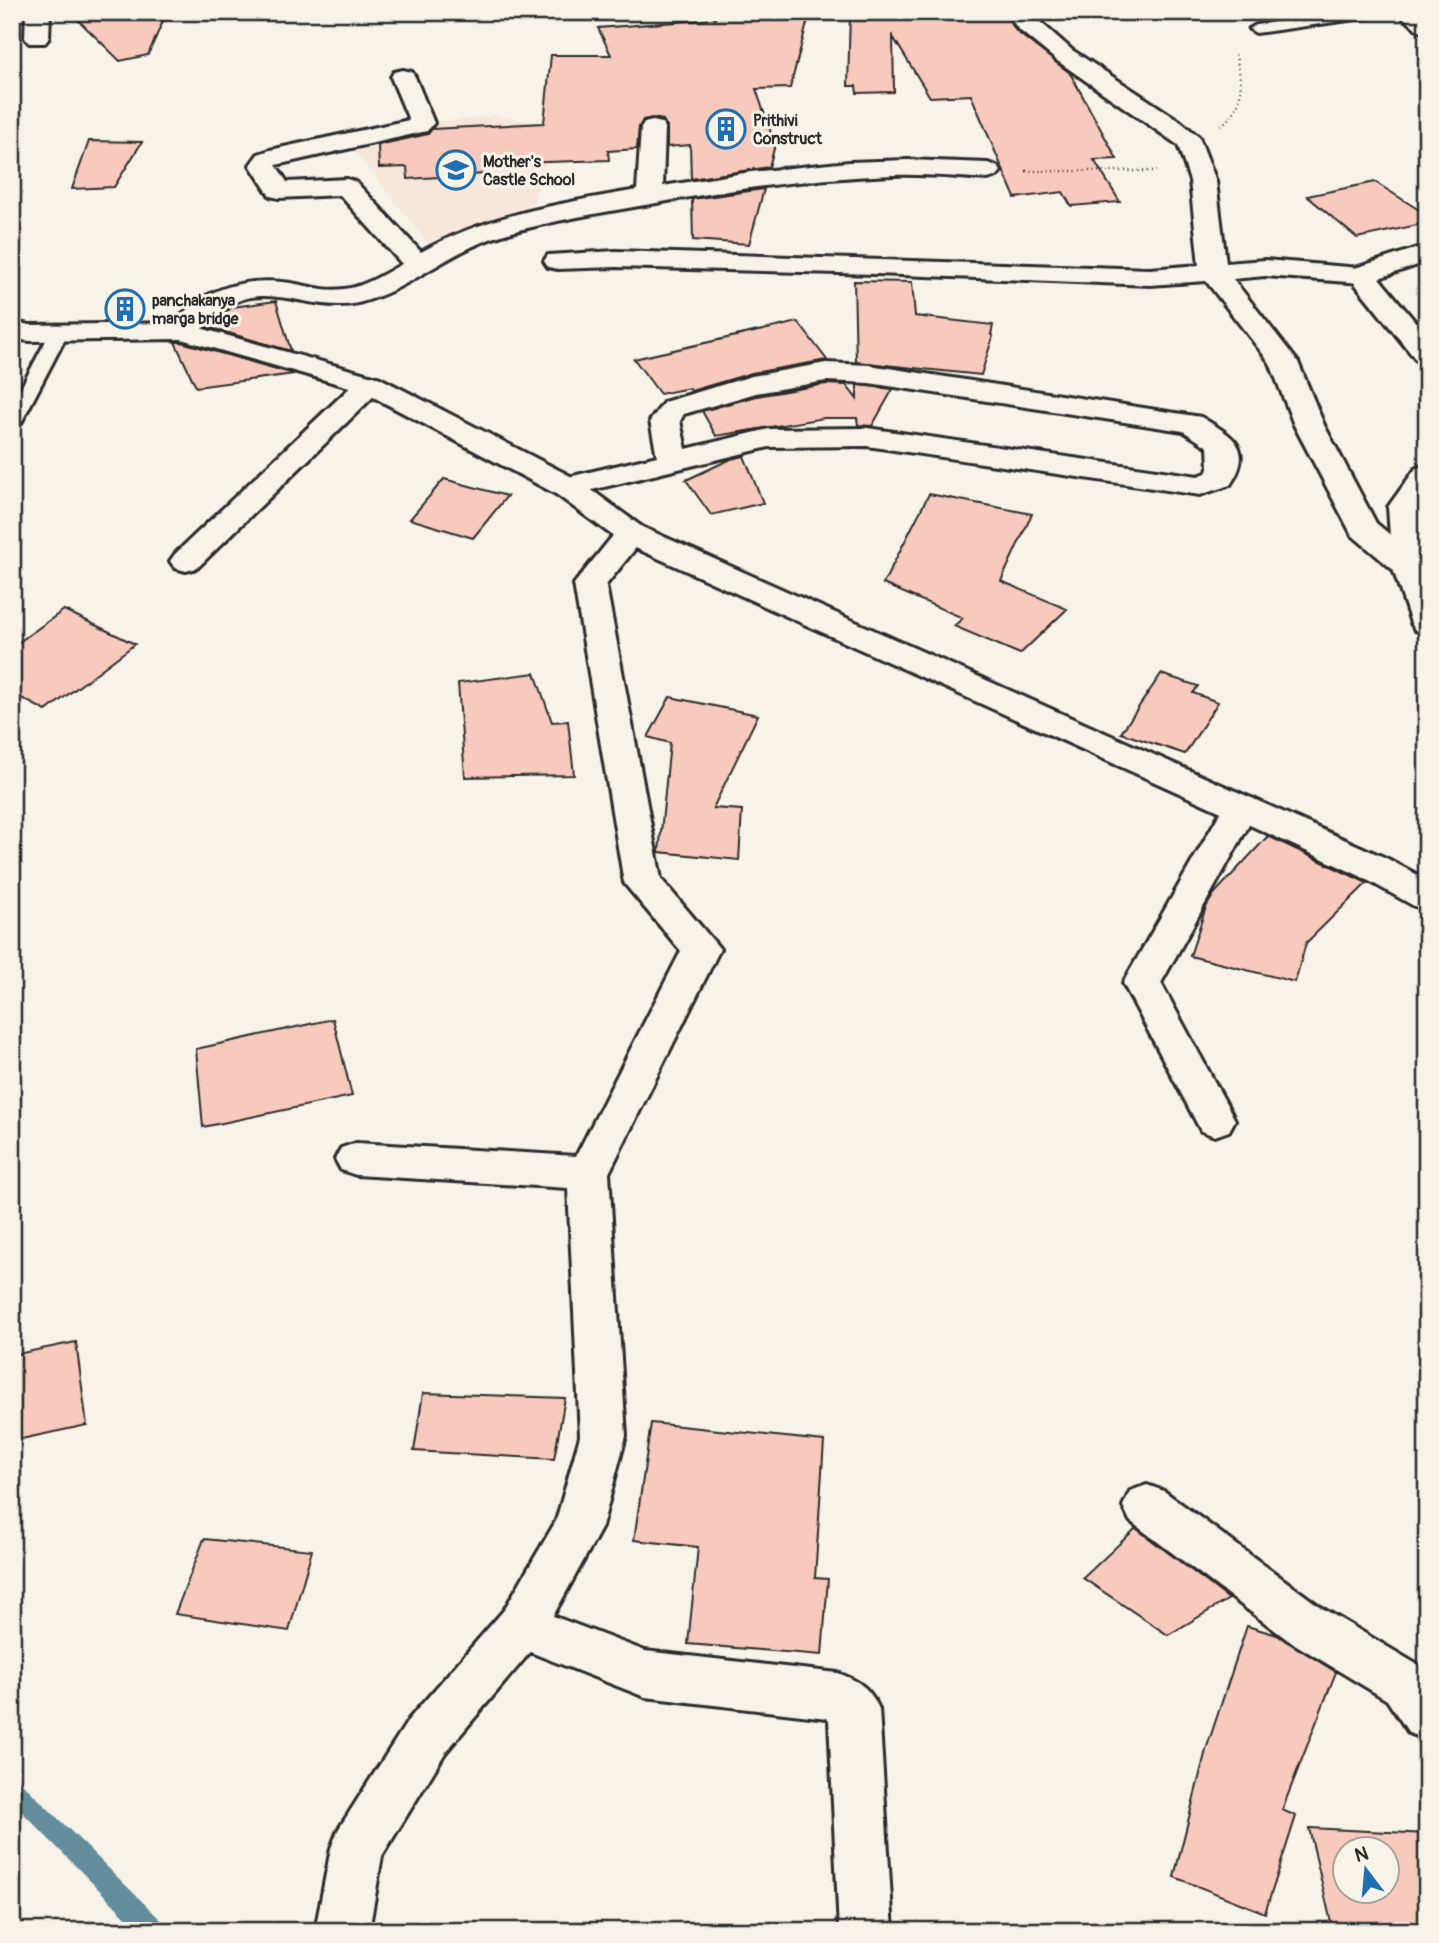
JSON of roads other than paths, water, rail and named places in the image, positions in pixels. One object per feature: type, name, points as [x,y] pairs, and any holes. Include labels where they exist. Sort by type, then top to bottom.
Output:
[{"type":"street","points":[[37,38],[38,12]]},
{"type":"street","points":[[1017,12],[1026,24],[1064,55],[1171,126],[1189,142],[1203,181],[1213,271],[1283,362],[1305,415],[1363,528],[1408,566]]},
{"type":"street","points":[[1408,12],[1427,26]]},
{"type":"street","points":[[403,77],[421,114],[422,123],[418,126],[279,155],[267,159],[263,165],[279,190],[288,192],[347,187],[419,265]]},
{"type":"street","points":[[650,196],[653,128]]},
{"type":"street","points":[[182,331],[210,303],[234,292],[280,290],[315,298],[334,299],[379,287],[470,237],[553,214],[742,180],[884,167],[988,171]]},
{"type":"street","points":[[558,261],[616,259],[1150,277],[1265,268],[1362,275],[1427,253]]},
{"type":"street","points":[[1362,275],[1427,355]]},
{"type":"street","points":[[12,330],[182,331],[370,384],[567,487],[631,534],[1373,867],[1427,897]]},
{"type":"street","points":[[567,487],[769,438],[867,438],[1200,486],[1219,479],[1224,467],[1223,443],[1191,423],[869,374],[827,372],[752,384],[674,408],[665,421],[673,461]]},
{"type":"street","points":[[186,561],[370,384]]},
{"type":"street","points":[[1427,474],[1404,507],[1408,566],[1427,623]]},
{"type":"street","points":[[342,1931],[357,1848],[427,1736],[521,1626],[578,1527],[603,1436],[587,1173],[701,949],[643,883],[590,584],[631,534]]},
{"type":"street","points":[[1215,1120],[1142,983],[1241,807]]},
{"type":"street","points":[[356,1159],[587,1173]]},
{"type":"street","points":[[1147,1506],[1305,1624],[1405,1684],[1427,1716]]},
{"type":"street","points":[[521,1626],[645,1674],[838,1696],[854,1709],[866,1931]]},
{"type":"lane","points":[[1256,29],[1377,12]]},
{"type":"lane","points":[[12,423],[60,331]]},
{"type":"waterway","points":[[12,1787],[156,1931]]},
{"type":"place","name":"Prithivi Construct","points":[[726,129]]},
{"type":"place","name":"Mother's Castle School","points":[[456,170]]},
{"type":"place","name":"panchakanya marga bridge","points":[[125,309]]}]
